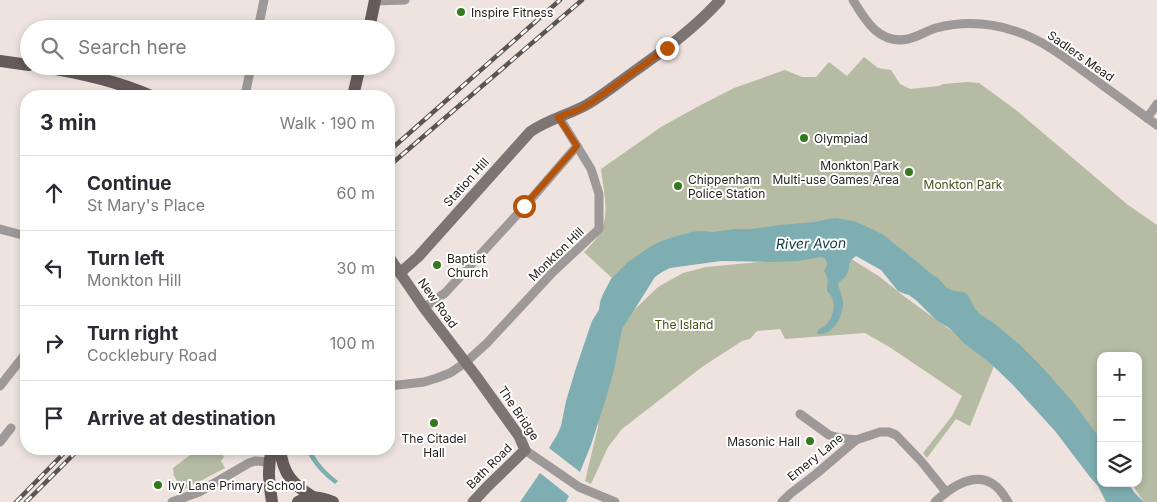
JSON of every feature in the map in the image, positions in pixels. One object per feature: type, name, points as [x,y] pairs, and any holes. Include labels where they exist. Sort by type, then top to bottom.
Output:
[{"type":"main road","points":[[371,20],[375,1]]},
{"type":"main road","points":[[0,61],[20,64]]},
{"type":"main road","points":[[83,75],[137,90]]},
{"type":"main road","points":[[354,90],[358,75]]},
{"type":"main road","points":[[270,455],[268,462],[272,502]]},
{"type":"main road","points":[[282,455],[285,469],[294,484],[313,497]]},
{"type":"main road","points":[[298,502],[313,497],[333,502]]},
{"type":"street","points":[[260,20],[264,0]]},
{"type":"street","points":[[375,1],[405,0]]},
{"type":"street","name":"Station Hill","points":[[400,273],[418,257],[536,128],[592,102],[667,48],[692,28],[720,0]]},
{"type":"street","name":"Sadlers Mead","points":[[853,0],[874,30],[892,38],[907,40],[937,28],[972,23],[1000,26],[1026,35],[1066,58],[1157,126]]},
{"type":"street","points":[[246,90],[249,75]]},
{"type":"street","points":[[1147,118],[1157,104]]},
{"type":"street","name":"Monkton Hill","points":[[395,385],[424,382],[437,378],[450,373],[465,363],[487,343],[553,272],[599,229],[600,194],[591,169],[558,117]]},
{"type":"street","points":[[424,308],[445,294],[577,146]]},
{"type":"street","points":[[0,229],[20,234]]},
{"type":"street","name":"New Road","points":[[395,266],[465,363]]},
{"type":"street","points":[[0,386],[20,361]]},
{"type":"street","name":"The Bridge","points":[[465,363],[520,436],[526,450],[580,487],[614,502]]},
{"type":"street","name":"Emery Lane","points":[[800,414],[829,435],[856,440]]},
{"type":"street","points":[[0,442],[11,428]]},
{"type":"street","name":"Emery Lane","points":[[782,502],[856,440],[880,432],[893,433],[902,441],[946,492]]},
{"type":"street","name":"Bath Road","points":[[473,502],[526,450]]},
{"type":"street","points":[[172,502],[199,492],[249,462],[268,462]]},
{"type":"street","points":[[935,502],[954,487],[972,480],[986,481],[992,484],[1008,502]]},
{"type":"green space","name":"Monkton Park","points":[[864,57],[878,68],[891,70],[900,84],[910,89],[943,84],[979,83],[1016,110],[1128,205],[1157,225],[1157,502],[1144,502],[1134,487],[1142,487],[1142,352],[1097,352],[1097,441],[853,222],[614,280],[584,252],[598,237],[604,224],[605,200],[601,169],[661,127],[734,88],[785,70],[802,77],[816,77],[829,62],[847,76]]},
{"type":"green space","name":"The Island","points":[[831,255],[853,260],[880,277],[975,348],[994,366],[970,426],[956,419],[927,458],[923,453],[952,416],[962,396],[891,348],[865,333],[785,339],[780,329],[757,331],[750,339],[742,341],[702,367],[622,429],[608,447],[591,484],[585,481],[598,427],[599,410],[615,338],[634,310],[658,287],[683,273],[706,267]]},
{"type":"green space","points":[[190,455],[223,455],[224,457],[221,461],[225,468],[183,490],[174,476],[173,468]]},
{"type":"water","name":"River Avon","points":[[836,218],[857,222],[882,234],[938,278],[947,288],[967,294],[981,315],[1019,344],[1073,402],[1097,435],[1097,485],[1055,431],[990,363],[965,344],[949,328],[936,320],[917,301],[909,295],[898,291],[881,270],[856,256],[851,261],[846,275],[838,283],[843,303],[839,319],[832,329],[823,334],[817,334],[830,320],[834,304],[832,297],[827,291],[828,279],[824,271],[827,263],[822,257],[776,262],[721,261],[670,268],[662,272],[655,277],[622,329],[607,395],[580,472],[549,448],[561,426],[576,368],[592,321],[599,310],[603,294],[611,279],[628,262],[659,242],[691,232],[751,229]]},
{"type":"water","points":[[309,455],[314,455],[322,467],[338,481],[335,484]]},
{"type":"water","points":[[540,473],[569,496],[566,502],[520,502]]},
{"type":"water","points":[[1098,487],[1131,487],[1144,502],[1106,502]]},
{"type":"railway","points":[[395,146],[560,0]]},
{"type":"railway","points":[[395,161],[582,0]]},
{"type":"railway","points":[[16,502],[62,455]]},
{"type":"railway","points":[[26,502],[73,455]]},
{"type":"place","name":"Inspire Fitness","points":[[461,12]]},
{"type":"place","name":"Olympiad","points":[[804,138]]},
{"type":"place","name":"Monkton Park Multi-use Games Area","points":[[909,172]]},
{"type":"place","name":"Chippenham Police Station","points":[[678,186]]},
{"type":"place","name":"Baptist Church","points":[[437,265]]},
{"type":"place","name":"The Citadel Hall","points":[[434,423]]},
{"type":"place","name":"Masonic Hall","points":[[810,441]]},
{"type":"place","name":"Ivy Lane Primary School","points":[[158,485]]},
{"type":"route","points":[[524,206],[577,146],[558,117],[578,110],[592,102],[667,48]]}]
